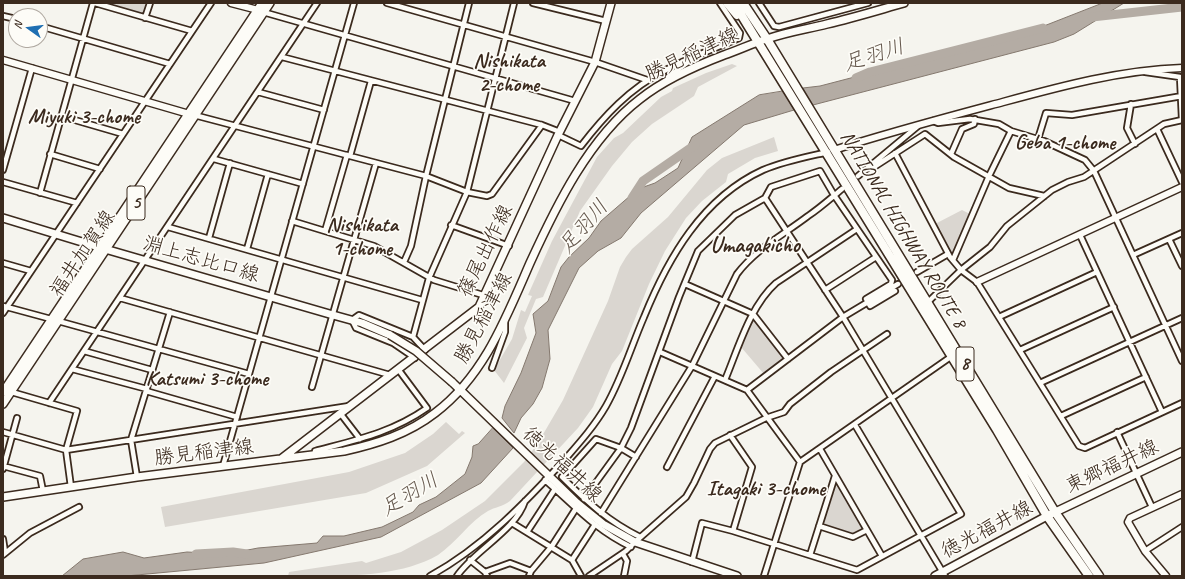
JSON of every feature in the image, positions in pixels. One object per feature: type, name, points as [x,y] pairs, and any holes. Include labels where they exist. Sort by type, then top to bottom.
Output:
[{"type":"highway","name":"8","points":[[749,3],[753,17]]},
{"type":"highway","name":"NATIONAL HIGHWAY ROUTE 8","points":[[734,4],[753,17],[764,43],[928,302],[1055,512],[1099,576]]},
{"type":"highway","name":"NATIONAL HIGHWAY ROUTE 8","points":[[734,4],[746,24],[764,43]]},
{"type":"highway","name":"NATIONAL HIGHWAY ROUTE 8","points":[[831,151],[1047,516],[1089,576]]},
{"type":"main road","name":"福井加賀線","points":[[261,11],[262,3]]},
{"type":"main road","name":"福井加賀線","points":[[3,404],[5,391],[103,248],[261,11],[270,3]]},
{"type":"main road","name":"篠尾出作線","points":[[281,459],[474,312],[486,296],[559,133],[595,62],[611,3]]},
{"type":"main road","name":"勝見稲津線","points":[[3,497],[137,477],[350,450],[396,436],[436,413],[462,392],[491,348],[505,322],[532,260],[578,171],[601,139],[618,119],[639,99],[703,63],[764,43],[904,3]]},
{"type":"main road","name":"淵上志比口線","points":[[3,218],[145,261],[352,320],[390,335]]},
{"type":"main road","name":"徳光福井線","points":[[390,335],[420,354],[452,382],[549,477],[577,503],[603,524],[635,542],[737,576]]},
{"type":"main road","name":"東郷福井線","points":[[1055,512],[1182,452]]},
{"type":"main road","name":"徳光福井線","points":[[935,576],[944,574],[1055,512]]},
{"type":"street","points":[[40,193],[94,3],[192,31]]},
{"type":"street","points":[[145,18],[150,3]]},
{"type":"street","points":[[3,312],[5,306],[57,234],[211,3]]},
{"type":"street","points":[[231,3],[575,100]]},
{"type":"street","points":[[49,403],[214,159],[317,3]]},
{"type":"street","points":[[223,466],[354,3]]},
{"type":"street","points":[[387,3],[595,62],[647,80]]},
{"type":"street","points":[[404,262],[411,246],[426,176],[469,3]]},
{"type":"street","points":[[413,337],[429,278],[451,225],[467,192],[514,3]]},
{"type":"street","points":[[533,3],[555,6],[606,21]]},
{"type":"street","points":[[282,56],[487,112],[542,125],[581,146],[616,106],[647,80],[664,70],[739,38],[740,33],[720,3]]},
{"type":"street","points":[[759,3],[774,26],[779,27],[868,3]]},
{"type":"street","points":[[48,28],[170,64]]},
{"type":"street","points":[[660,86],[666,78],[693,58]]},
{"type":"street","points":[[3,60],[192,115],[426,176],[467,192],[487,196],[492,194],[542,125]]},
{"type":"street","points":[[3,170],[32,68]]},
{"type":"street","points":[[430,576],[450,565],[506,519],[549,477],[587,433],[605,408],[616,388],[644,316],[668,265],[685,237],[703,215],[717,201],[733,189],[762,171],[782,163],[831,151],[921,123],[1064,86],[1138,71],[1182,68]]},
{"type":"street","points":[[928,302],[961,270],[990,247],[1007,226],[1044,196],[1059,186],[1084,177],[1094,171],[1164,124],[1182,120],[1182,78],[1178,76],[1138,71]]},
{"type":"street","points":[[325,231],[371,80]]},
{"type":"street","points":[[258,92],[324,110]]},
{"type":"street","points":[[1038,139],[1046,113],[1072,115],[1181,96]]},
{"type":"street","points":[[1131,104],[1127,128],[1135,144]]},
{"type":"street","points":[[61,116],[123,134]]},
{"type":"street","points":[[930,121],[938,123],[975,119],[999,124],[1011,131],[1038,139],[1085,160],[1094,171],[1182,361]]},
{"type":"street","points":[[950,154],[962,129],[974,124],[975,119]]},
{"type":"street","points":[[858,176],[921,123]]},
{"type":"street","points":[[1157,129],[1182,182]]},
{"type":"street","points":[[953,260],[989,176],[1011,131]]},
{"type":"street","points":[[872,164],[874,168],[925,134],[950,154],[1009,188],[1044,196]]},
{"type":"street","points":[[895,153],[948,254],[961,270],[977,282],[1079,446],[1082,448],[1182,403]]},
{"type":"street","points":[[50,154],[100,169]]},
{"type":"street","points":[[214,159],[303,184]]},
{"type":"street","points":[[209,238],[230,163]]},
{"type":"street","points":[[312,388],[376,163]]},
{"type":"street","points":[[584,499],[621,448],[631,428],[698,251],[735,215],[765,198],[771,188],[820,171],[834,195],[892,280],[891,284],[866,299],[867,303]]},
{"type":"street","points":[[247,250],[268,174]]},
{"type":"street","points":[[3,182],[77,204]]},
{"type":"street","points":[[977,282],[1182,187]]},
{"type":"street","points":[[600,513],[692,366],[736,274],[746,262],[762,248],[842,189]]},
{"type":"street","points":[[692,562],[702,522],[857,570],[960,514],[892,397],[843,317],[765,198]]},
{"type":"street","points":[[292,221],[383,250],[429,278],[486,296]]},
{"type":"street","points":[[451,225],[509,246]]},
{"type":"street","points":[[168,227],[422,300]]},
{"type":"street","points":[[725,380],[753,314],[767,290],[806,262],[857,229]]},
{"type":"street","points":[[1133,255],[1182,233]]},
{"type":"street","points":[[1080,235],[1162,412]]},
{"type":"street","points":[[1169,239],[1182,266]]},
{"type":"street","points":[[917,272],[948,254]]},
{"type":"street","points":[[825,290],[876,257]]},
{"type":"street","points":[[3,263],[31,271]]},
{"type":"street","points":[[999,318],[1097,272]]},
{"type":"street","points":[[685,284],[753,314],[788,359]]},
{"type":"street","points":[[747,390],[843,317],[898,284]]},
{"type":"street","points":[[867,303],[870,306],[895,291]]},
{"type":"street","points":[[120,298],[322,354],[390,375]]},
{"type":"street","points":[[5,306],[97,333],[249,374]]},
{"type":"street","points":[[1020,350],[1114,307]]},
{"type":"street","points":[[137,477],[131,440],[170,312]]},
{"type":"street","points":[[415,358],[388,341],[356,328],[352,320],[359,315],[366,317],[413,337],[426,350]]},
{"type":"street","points":[[1040,383],[1182,318]]},
{"type":"street","points":[[492,368],[505,332],[505,322]]},
{"type":"street","points":[[589,576],[623,554],[686,497],[710,449],[715,443],[730,434],[766,418],[784,412],[790,404],[887,334]]},
{"type":"street","points":[[84,352],[152,370]]},
{"type":"street","points":[[660,352],[747,390],[766,418],[800,462]]},
{"type":"street","points":[[764,576],[800,462],[952,356]]},
{"type":"street","points":[[72,369],[237,417]]},
{"type":"street","points":[[315,455],[315,450],[360,440],[386,431],[411,419],[426,408],[398,369]]},
{"type":"street","points":[[667,467],[715,376]]},
{"type":"street","points":[[1061,416],[1146,377]]},
{"type":"street","points":[[5,391],[77,411],[66,450],[71,487]]},
{"type":"street","points":[[3,432],[66,450],[349,406]]},
{"type":"street","points":[[340,413],[360,440]]},
{"type":"street","points":[[17,418],[3,467],[40,476],[43,491]]},
{"type":"street","points":[[855,425],[944,574]]},
{"type":"street","points":[[1117,432],[1152,508]]},
{"type":"street","points":[[730,434],[752,467],[733,531]]},
{"type":"street","points":[[635,542],[617,525],[584,499],[562,477],[596,439],[621,448],[636,457]]},
{"type":"street","points":[[820,449],[882,556]]},
{"type":"street","points":[[810,555],[835,476]]},
{"type":"street","points":[[549,477],[555,489],[575,510],[594,526],[635,542]]},
{"type":"street","points":[[527,532],[555,489]]},
{"type":"street","points":[[1166,576],[1145,551],[1128,522],[1130,518],[1182,494]]},
{"type":"street","points":[[457,576],[470,560],[512,523],[526,499]]},
{"type":"street","points":[[4,553],[30,534],[79,507]]},
{"type":"street","points":[[529,576],[531,570],[552,546],[575,510]]},
{"type":"street","points":[[512,523],[552,546],[572,560],[581,576]]},
{"type":"street","points":[[572,560],[594,526]]},
{"type":"street","points":[[819,526],[853,537],[867,530]]},
{"type":"street","points":[[1145,551],[1182,527]]},
{"type":"street","points":[[3,539],[4,553]]},
{"type":"street","points":[[623,554],[627,561],[624,576]]},
{"type":"street","points":[[470,560],[486,574],[510,563],[531,570]]},
{"type":"shaded area","points":[[104,3],[146,3],[143,15]]},
{"type":"shaded area","points":[[1103,3],[1124,3],[1074,34],[1054,42],[813,105],[803,88],[820,86],[1031,31]]},
{"type":"shaded area","points":[[732,64],[737,66],[698,87],[694,96],[652,124],[632,142],[612,166],[580,211],[543,297],[536,299],[524,328],[527,338],[504,383],[494,370],[512,339],[521,310],[525,312],[532,296],[528,295],[552,241],[597,157],[614,138],[623,133],[661,97],[672,91],[673,88],[706,73]]},
{"type":"shaded area","points":[[785,91],[794,110],[744,125],[641,213],[621,238],[598,251],[579,268],[548,330],[550,359],[542,388],[533,404],[521,418],[514,433],[502,418],[505,406],[521,373],[536,333],[533,314],[548,301],[561,267],[589,238],[601,221],[638,189],[655,183],[678,168],[692,137],[759,95]]},
{"type":"shaded area","points":[[774,137],[778,151],[755,158],[728,174],[726,182],[702,201],[686,218],[665,251],[649,284],[622,351],[612,364],[593,407],[578,428],[510,501],[481,516],[445,550],[421,563],[385,572],[345,576],[288,576],[289,572],[362,561],[366,563],[401,552],[442,530],[485,501],[524,462],[538,443],[563,400],[608,301],[620,267],[632,249],[668,217],[707,170],[722,158]]},
{"type":"shaded area","points":[[962,210],[972,215],[953,256],[935,224]]},
{"type":"shaded area","points":[[754,318],[785,359],[764,374],[741,347]]},
{"type":"shaded area","points":[[446,422],[459,434],[462,431],[465,433],[427,466],[366,493],[165,527],[161,507],[349,472],[405,453],[433,434]]},
{"type":"shaded area","points":[[493,428],[513,448],[481,483],[381,537],[264,563],[126,576],[62,576],[83,559],[123,552],[144,558],[187,552],[227,554],[258,548],[317,543],[323,536],[344,536],[382,527],[413,512],[419,505],[436,497],[465,474],[472,457],[473,446],[478,444]]},
{"type":"shaded area","points":[[836,485],[863,530],[853,535],[822,525]]},
{"type":"waterway","name":"足羽川","points":[[1092,17],[1182,7]]},
{"type":"waterway","name":"足羽川","points":[[856,78],[870,72],[1043,28]]},
{"type":"waterway","name":"足羽川","points":[[632,198],[643,181],[695,145]]},
{"type":"waterway","name":"足羽川","points":[[196,554],[233,552],[247,554]]},
{"type":"district","name":"Nishikata 2-chome","points":[[509,73]]},
{"type":"district","name":"Miyuki 3-chome","points":[[84,117]]},
{"type":"district","name":"Geba 1-chome","points":[[1065,143]]},
{"type":"district","name":"Nishikata 1-chome","points":[[362,237]]},
{"type":"district","name":"Umagakicho","points":[[755,246]]},
{"type":"district","name":"Katsumi 3-chome","points":[[207,379]]},
{"type":"district","name":"Itagaki 3-chome","points":[[766,489]]}]
